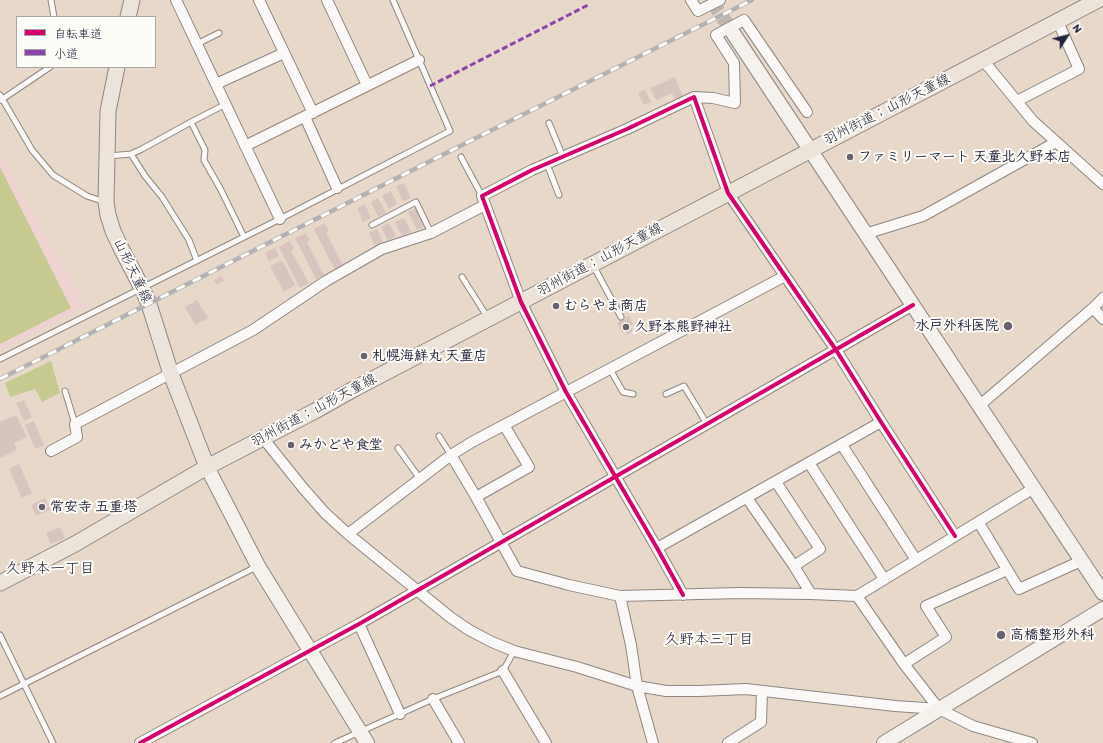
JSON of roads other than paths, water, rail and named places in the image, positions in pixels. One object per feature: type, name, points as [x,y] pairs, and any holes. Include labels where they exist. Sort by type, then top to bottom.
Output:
[{"type":"main road","name":"羽州街道；山形天童線","points":[[0,582],[74,544],[207,467],[728,193],[1058,22],[1094,1]]},
{"type":"main road","name":"山形天童線","points":[[117,68],[108,111],[106,202],[113,231],[149,304],[172,374],[207,467]]},
{"type":"street","points":[[176,0],[280,219]]},
{"type":"street","points":[[259,0],[284,52],[337,188]]},
{"type":"street","points":[[327,0],[367,85]]},
{"type":"street","points":[[692,0],[698,11],[720,0]]},
{"type":"street","points":[[51,451],[77,437],[75,424],[253,330],[326,281],[382,249],[431,233],[484,200],[534,173],[547,164],[627,130],[694,97],[713,98],[735,103],[734,63],[716,35],[744,20],[806,112]]},
{"type":"street","points":[[1016,101],[1079,69],[1058,22]]},
{"type":"street","points":[[731,30],[1103,593]]},
{"type":"street","points":[[216,84],[284,52]]},
{"type":"street","points":[[245,146],[419,60]]},
{"type":"street","points":[[983,60],[1033,121],[1102,180]]},
{"type":"street","points":[[694,97],[728,193],[836,350],[955,536]]},
{"type":"street","points":[[865,234],[923,216],[1056,142]]},
{"type":"street","points":[[484,200],[521,302],[566,392],[683,595]]},
{"type":"street","points":[[348,534],[451,455],[504,425],[785,276]]},
{"type":"street","points":[[979,406],[1103,298]]},
{"type":"street","points":[[140,743],[359,624],[836,350],[913,304]]},
{"type":"street","points":[[1093,308],[1103,319]]},
{"type":"street","points":[[657,548],[881,422]]},
{"type":"street","points":[[476,497],[529,467],[504,425]]},
{"type":"street","points":[[263,438],[325,513],[348,534],[450,617],[469,630],[514,651],[577,667],[638,686],[666,691],[746,689],[895,706],[939,709],[1004,739],[1032,743]]},
{"type":"street","points":[[842,445],[916,560]]},
{"type":"street","points":[[451,455],[517,571],[569,585],[620,596],[740,593],[857,596],[979,523],[1034,488]]},
{"type":"street","points":[[809,463],[884,579]]},
{"type":"street","points":[[207,467],[258,566],[363,737]]},
{"type":"street","points":[[776,482],[820,549],[794,566]]},
{"type":"street","points":[[747,498],[794,566],[811,594]]},
{"type":"street","points":[[979,523],[1019,589],[1081,561]]},
{"type":"street","points":[[904,664],[946,637],[926,606],[1007,570]]},
{"type":"street","points":[[620,596],[631,644],[638,686],[653,743]]},
{"type":"street","points":[[857,596],[904,664],[939,709]]},
{"type":"street","points":[[884,743],[1103,609]]},
{"type":"street","points":[[359,624],[400,714]]},
{"type":"street","points":[[503,671],[546,743]]},
{"type":"street","points":[[728,743],[762,722],[762,691]]},
{"type":"street","points":[[433,699],[459,743]]},
{"type":"lane","points":[[51,0],[54,16]]},
{"type":"lane","points":[[0,359],[280,219],[337,188],[450,131],[393,0]]},
{"type":"lane","points":[[197,44],[219,33]]},
{"type":"lane","points":[[48,68],[1,98],[32,150],[53,175],[87,196],[106,202]]},
{"type":"lane","points":[[107,156],[131,154],[142,150],[226,104]]},
{"type":"lane","points":[[191,122],[205,150],[204,160],[221,190],[244,237]]},
{"type":"lane","points":[[549,123],[562,158]]},
{"type":"lane","points":[[131,154],[145,176],[162,197],[189,240],[197,261]]},
{"type":"lane","points":[[461,157],[484,200]]},
{"type":"lane","points":[[547,164],[559,195]]},
{"type":"lane","points":[[372,225],[416,202],[431,233]]},
{"type":"lane","points":[[593,265],[621,317]]},
{"type":"lane","points":[[462,276],[488,319]]},
{"type":"lane","points":[[610,369],[624,392],[633,394]]},
{"type":"lane","points":[[666,394],[684,386],[707,424]]},
{"type":"lane","points":[[65,391],[75,424]]},
{"type":"lane","points":[[439,436],[451,455]]},
{"type":"lane","points":[[398,448],[420,479]]},
{"type":"lane","points":[[0,696],[258,566]]},
{"type":"lane","points":[[0,635],[53,743]]},
{"type":"lane","points":[[335,743],[363,737],[400,714],[503,671],[514,651]]},
{"type":"tunnel","points":[[711,0],[731,30]]},
{"type":"railway","points":[[0,379],[752,0]]},
{"type":"place","name":"ファミリーマート 天童北久野本店","points":[[850,157]]},
{"type":"place","name":"むらやま商店","points":[[556,306]]},
{"type":"place","name":"水戸外科医院","points":[[1008,326]]},
{"type":"place","name":"久野本熊野神社","points":[[626,327]]},
{"type":"place","name":"札幌海鮮丸 天童店","points":[[364,356]]},
{"type":"place","name":"みかどや食堂","points":[[291,445]]},
{"type":"place","name":"常安寺 五重塔","points":[[42,507]]},
{"type":"place","name":"高橋整形外科","points":[[1001,635]]},
{"type":"district","name":"久野本一丁目","points":[[50,569]]},
{"type":"district","name":"久野本三丁目","points":[[709,640]]}]
